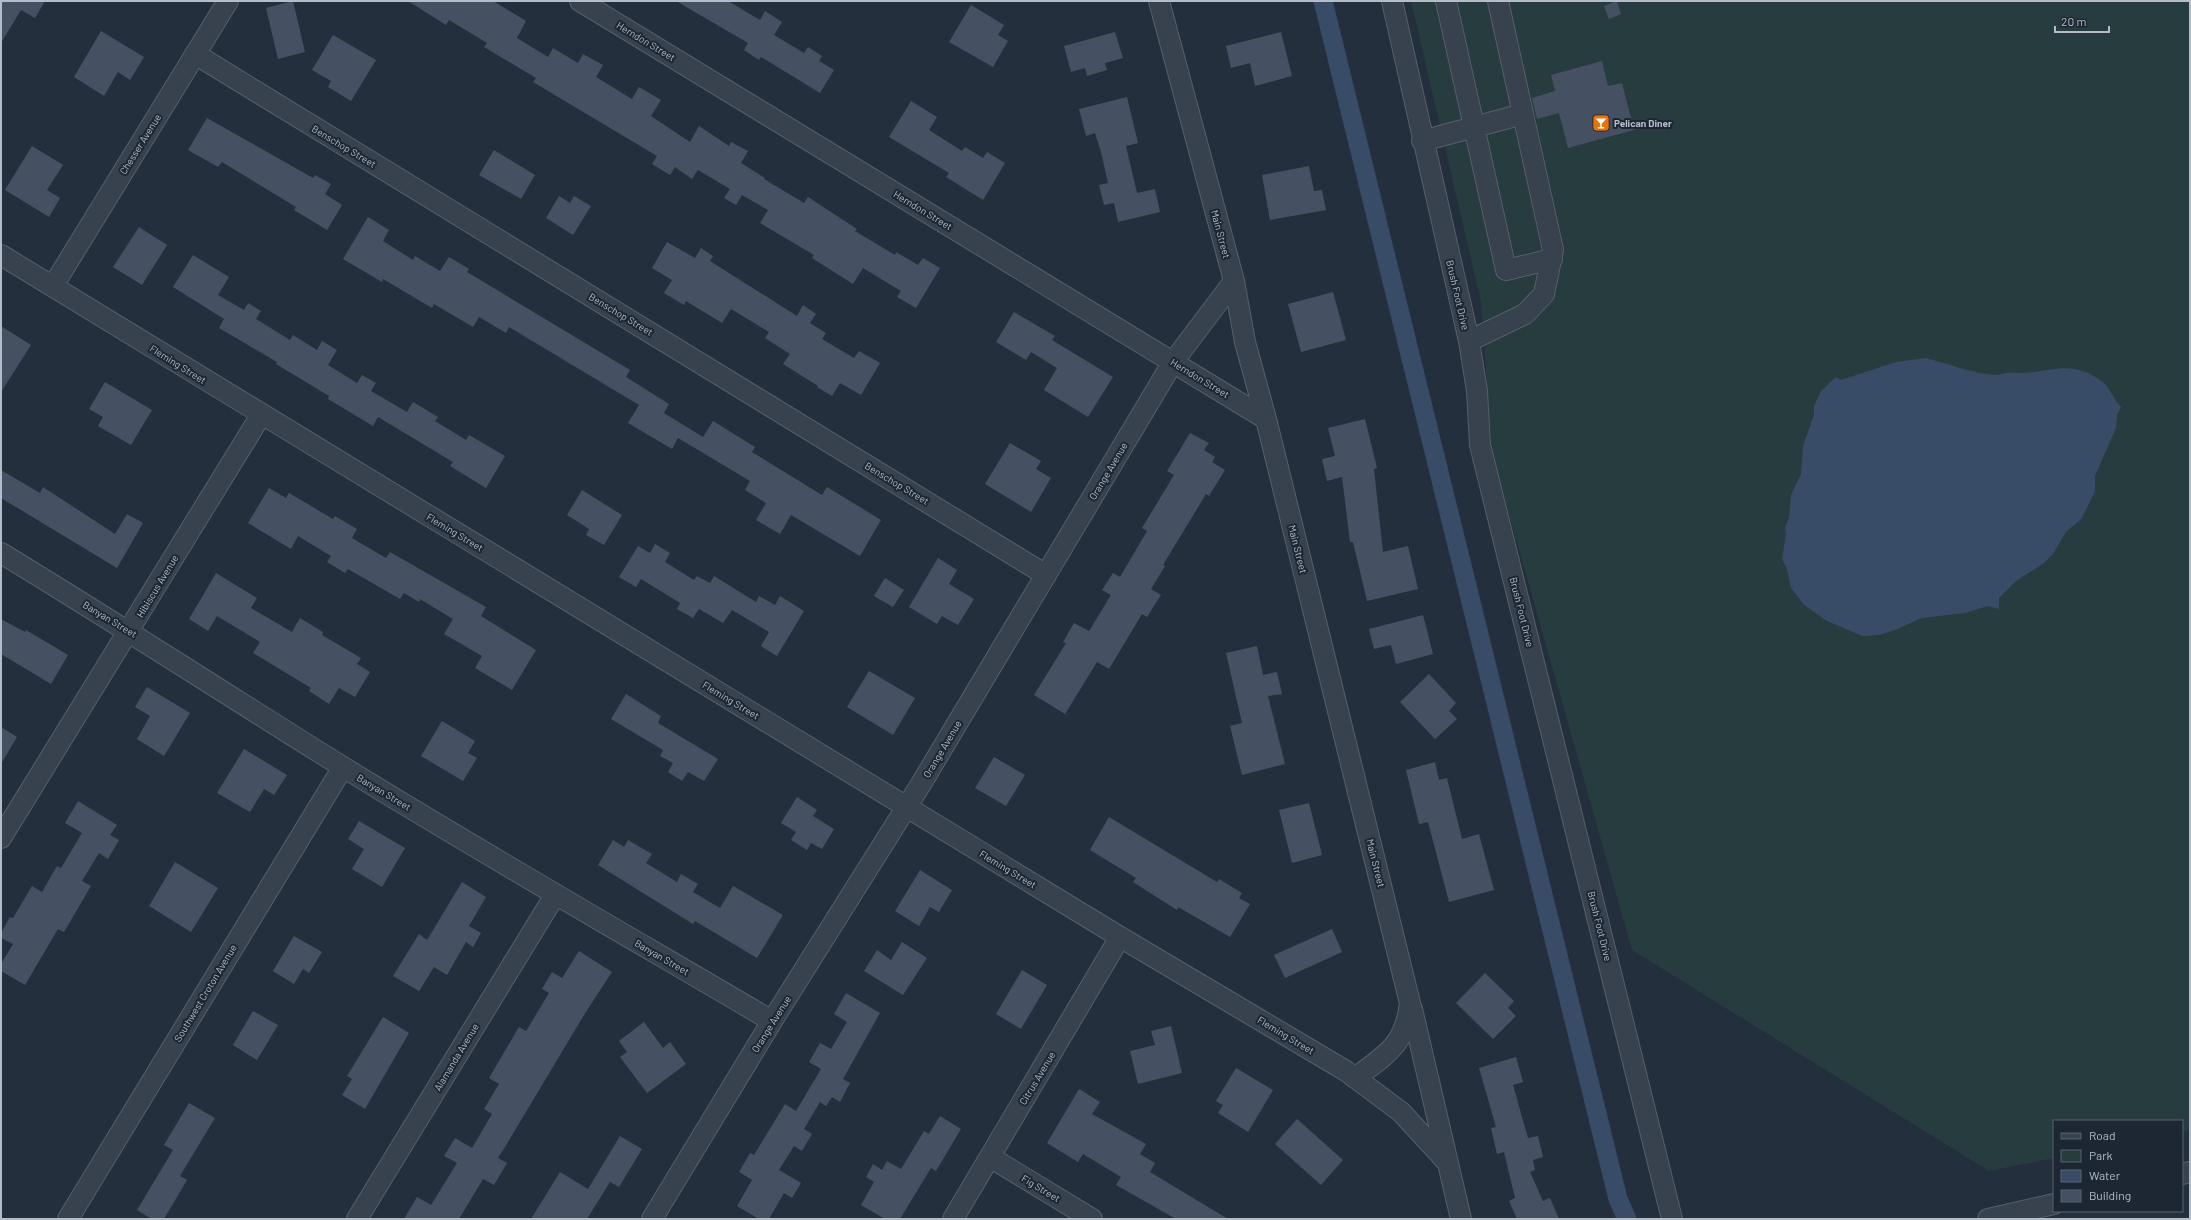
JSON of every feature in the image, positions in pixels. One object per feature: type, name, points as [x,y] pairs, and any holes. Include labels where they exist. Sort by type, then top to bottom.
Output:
[{"type":"street","name":"Chesser Avenue","points":[[52,286],[228,1]]},
{"type":"street","name":"Herndon Street","points":[[580,1],[1266,418]]},
{"type":"street","name":"Main Street","points":[[1159,1],[1234,281],[1246,342],[1410,1003],[1408,1022],[1404,1034],[1386,1055],[1355,1078]]},
{"type":"street","name":"Brush Foot Drive","points":[[1392,1],[1422,141],[1469,341],[1477,391],[1480,445],[1672,1219]]},
{"type":"street","points":[[1446,1],[1506,270],[1552,259]]},
{"type":"street","points":[[1469,341],[1525,314],[1544,294],[1553,250],[1498,1]]},
{"type":"street","name":"Benschop Street","points":[[195,54],[1046,574]]},
{"type":"street","points":[[1422,141],[1523,114]]},
{"type":"street","name":"Fleming Street","points":[[1,255],[261,415],[1120,937],[1355,1078],[1401,1112],[1448,1163]]},
{"type":"street","name":"Orange Avenue","points":[[652,1219],[772,1021],[907,807],[1173,362],[1234,281]]},
{"type":"street","name":"Hibiscus Avenue","points":[[1,838],[130,631],[261,415]]},
{"type":"street","name":"Banyan Street","points":[[1,553],[130,631],[343,767],[556,895],[772,1021]]},
{"type":"street","name":"Southwest Croton Avenue","points":[[68,1219],[343,767]]},
{"type":"street","name":"Alamanda Avenue","points":[[357,1219],[556,895]]},
{"type":"street","name":"Citrus Avenue","points":[[953,1219],[1120,937]]},
{"type":"street","points":[[1410,1003],[1461,1219]]},
{"type":"street","name":"Fig Street","points":[[990,1158],[1092,1219]]},
{"type":"street","points":[[1988,1219],[2053,1204]]},
{"type":"green space","points":[[1411,1],[2190,1],[2190,1130],[2183,1132],[2183,1120],[2053,1120],[2053,1158],[1989,1171],[1632,950],[1492,454],[1481,302]]},
{"type":"water","points":[[1926,358],[1970,371],[1997,375],[2004,373],[2024,373],[2063,368],[2081,371],[2101,381],[2121,407],[2117,415],[2116,428],[2095,476],[2095,491],[2082,518],[2066,532],[2053,554],[2044,563],[2016,581],[1999,598],[1999,609],[1988,606],[1965,613],[1922,618],[1895,630],[1879,635],[1862,636],[1827,621],[1804,605],[1791,588],[1787,569],[1782,559],[1786,534],[1785,527],[1789,518],[1791,495],[1801,474],[1803,446],[1814,415],[1814,406],[1821,391],[1836,377],[1841,380],[1896,362]]},
{"type":"building","points":[[1,1],[45,1],[35,18],[21,10],[1,43]]},
{"type":"building","points":[[293,1],[305,52],[278,59],[266,8]]},
{"type":"building","points":[[408,1],[493,1],[526,21],[517,38],[548,57],[553,48],[578,63],[583,54],[603,65],[596,77],[632,99],[639,87],[661,100],[651,116],[690,142],[699,126],[729,146],[731,142],[748,151],[741,163],[765,178],[764,179],[804,203],[808,197],[857,229],[855,231],[895,255],[896,252],[918,265],[923,258],[940,268],[916,308],[897,297],[901,291],[863,268],[853,284],[812,258],[814,255],[760,223],[768,210],[742,195],[736,205],[724,198],[730,189],[698,170],[692,179],[675,167],[670,175],[652,164],[657,156],[533,82],[536,78],[484,47],[487,43],[449,20],[446,25]]},
{"type":"building","points":[[676,1],[728,1],[760,20],[765,11],[782,22],[774,35],[804,53],[808,47],[822,56],[819,61],[834,70],[820,93],[761,57],[759,60],[744,50],[748,43]]},
{"type":"building","points":[[1617,1],[1621,14],[1609,19],[1604,6]]},
{"type":"building","points":[[971,5],[1004,25],[998,35],[1008,41],[993,67],[949,42]]},
{"type":"building","points":[[101,31],[144,57],[130,80],[118,72],[104,96],[74,77]]},
{"type":"building","points":[[1115,32],[1123,58],[1105,63],[1107,70],[1087,76],[1085,68],[1071,72],[1064,46]]},
{"type":"building","points":[[1281,32],[1292,76],[1255,86],[1250,63],[1231,68],[1226,46]]},
{"type":"building","points":[[333,35],[376,60],[351,101],[328,87],[331,81],[312,70]]},
{"type":"building","points":[[1602,61],[1608,86],[1622,83],[1634,130],[1568,148],[1559,113],[1537,119],[1532,98],[1555,91],[1551,75]]},
{"type":"building","points":[[1127,97],[1138,143],[1126,146],[1137,193],[1155,189],[1160,212],[1118,222],[1114,203],[1104,205],[1099,185],[1108,183],[1101,152],[1095,133],[1086,136],[1079,109]]},
{"type":"building","points":[[911,101],[937,117],[929,130],[962,151],[965,147],[983,158],[987,152],[1005,163],[983,200],[946,177],[949,173],[889,137]]},
{"type":"building","points":[[207,118],[313,178],[315,175],[331,184],[325,194],[342,205],[327,230],[294,210],[296,207],[222,162],[218,167],[188,150]]},
{"type":"building","points":[[32,146],[63,165],[47,190],[60,198],[49,217],[5,190]]},
{"type":"building","points":[[494,150],[535,175],[521,199],[479,175]]},
{"type":"building","points":[[1309,166],[1314,191],[1322,190],[1326,210],[1270,220],[1262,175]]},
{"type":"building","points":[[559,196],[570,203],[574,196],[591,206],[573,235],[546,218]]},
{"type":"building","points":[[368,217],[389,230],[383,241],[413,260],[415,256],[440,271],[449,257],[469,269],[467,272],[630,370],[626,377],[669,404],[664,413],[703,437],[713,421],[755,447],[752,452],[822,495],[827,487],[881,520],[860,556],[791,515],[780,534],[756,520],[766,503],[745,490],[750,481],[678,438],[672,449],[628,423],[639,405],[509,327],[506,333],[479,317],[473,327],[434,304],[432,308],[383,279],[382,282],[343,259]]},
{"type":"building","points":[[139,227],[167,245],[142,285],[113,267]]},
{"type":"building","points":[[667,242],[695,258],[701,248],[713,256],[710,261],[797,316],[803,305],[816,314],[810,323],[826,333],[822,339],[854,358],[859,351],[880,363],[861,395],[840,383],[832,396],[817,387],[818,386],[783,364],[790,354],[765,338],[769,332],[731,309],[722,323],[686,301],[684,305],[664,293],[672,280],[652,268]]},
{"type":"building","points":[[193,255],[229,277],[218,295],[244,310],[248,303],[261,311],[256,319],[290,340],[293,335],[317,350],[322,341],[337,350],[328,365],[357,383],[362,375],[376,383],[371,391],[407,412],[413,402],[438,417],[435,421],[466,440],[469,435],[505,456],[486,488],[450,466],[453,462],[378,417],[373,426],[328,399],[329,396],[276,364],[277,362],[219,328],[224,319],[173,287]]},
{"type":"building","points":[[1333,292],[1346,340],[1301,352],[1288,304]]},
{"type":"building","points":[[1014,312],[1055,336],[1052,340],[1113,377],[1088,417],[1044,390],[1057,368],[1031,352],[1026,360],[996,342]]},
{"type":"building","points":[[1,326],[31,345],[1,392]]},
{"type":"building","points":[[105,382],[152,410],[131,445],[98,426],[103,417],[89,409]]},
{"type":"building","points":[[1365,419],[1377,468],[1374,469],[1383,552],[1408,546],[1418,589],[1367,601],[1353,542],[1350,542],[1342,477],[1327,481],[1322,459],[1335,456],[1328,428]]},
{"type":"building","points":[[1190,433],[1209,443],[1204,450],[1215,457],[1212,462],[1225,470],[1209,496],[1206,494],[1163,565],[1165,566],[1151,589],[1161,595],[1147,617],[1142,614],[1109,669],[1097,662],[1065,714],[1034,695],[1066,643],[1063,642],[1074,623],[1089,631],[1111,595],[1102,590],[1113,573],[1120,577],[1147,531],[1142,528],[1174,475],[1167,471]]},
{"type":"building","points":[[1010,443],[1041,461],[1036,469],[1051,478],[1031,512],[985,484]]},
{"type":"building","points":[[1,470],[40,493],[43,487],[115,534],[127,514],[143,523],[117,568],[1,498]]},
{"type":"building","points":[[269,488],[286,498],[289,493],[333,519],[335,516],[357,529],[352,538],[386,558],[390,552],[486,607],[481,616],[536,650],[512,690],[475,668],[482,656],[444,634],[453,619],[420,599],[419,602],[404,593],[400,599],[348,569],[345,573],[327,562],[331,556],[298,536],[291,549],[248,523]]},
{"type":"building","points":[[582,490],[622,515],[604,545],[586,535],[589,529],[567,515]]},
{"type":"building","points":[[655,544],[670,553],[665,562],[694,580],[697,576],[710,583],[714,576],[756,602],[759,596],[775,605],[780,596],[804,611],[777,656],[761,646],[769,632],[732,610],[723,623],[699,609],[693,618],[677,609],[680,603],[641,579],[636,587],[619,577],[638,546],[650,553]]},
{"type":"building","points":[[938,558],[957,570],[949,584],[974,599],[958,625],[942,616],[937,624],[909,607]]},
{"type":"building","points":[[216,573],[257,598],[251,608],[292,632],[300,618],[323,632],[322,635],[361,658],[357,664],[370,672],[355,697],[339,688],[329,704],[309,691],[311,688],[253,653],[260,642],[217,616],[208,631],[189,619]]},
{"type":"building","points":[[885,578],[904,590],[893,607],[874,596]]},
{"type":"building","points":[[1423,615],[1433,654],[1396,664],[1391,645],[1374,649],[1369,629]]},
{"type":"building","points":[[1,619],[25,632],[26,630],[68,655],[51,684],[1,654]]},
{"type":"building","points":[[1257,646],[1263,675],[1277,672],[1282,694],[1268,696],[1285,764],[1242,775],[1230,726],[1242,723],[1226,653]]},
{"type":"building","points":[[869,671],[915,698],[893,735],[847,707]]},
{"type":"building","points":[[1429,674],[1456,703],[1449,711],[1457,719],[1435,739],[1400,702]]},
{"type":"building","points":[[147,687],[190,713],[164,756],[137,739],[150,716],[135,707]]},
{"type":"building","points":[[626,694],[661,716],[658,723],[718,759],[704,781],[688,772],[682,781],[668,772],[673,763],[660,756],[663,750],[611,719]]},
{"type":"building","points":[[442,721],[475,741],[468,753],[477,758],[463,781],[421,756]]},
{"type":"building","points":[[1,727],[17,737],[1,764]]},
{"type":"building","points":[[244,749],[287,775],[274,795],[264,789],[250,812],[217,793]]},
{"type":"building","points":[[994,757],[1025,775],[1006,806],[975,788]]},
{"type":"building","points":[[1435,762],[1439,780],[1447,778],[1462,839],[1479,834],[1494,890],[1449,902],[1428,822],[1419,824],[1406,770]]},
{"type":"building","points":[[797,797],[817,810],[813,816],[834,829],[822,849],[811,843],[807,850],[791,840],[796,832],[781,823]]},
{"type":"building","points":[[78,801],[117,825],[110,835],[119,840],[108,859],[99,853],[82,881],[91,886],[64,932],[58,929],[25,985],[1,971],[1,964],[13,944],[1,938],[1,933],[10,917],[13,918],[32,886],[42,892],[57,866],[61,868],[82,833],[65,823]]},
{"type":"building","points":[[1309,803],[1322,855],[1292,863],[1279,810]]},
{"type":"building","points":[[1109,817],[1217,882],[1219,879],[1242,893],[1239,898],[1250,904],[1230,937],[1178,907],[1177,910],[1133,882],[1136,878],[1090,850]]},
{"type":"building","points":[[359,821],[405,848],[382,887],[352,869],[364,849],[348,839]]},
{"type":"building","points":[[613,840],[624,847],[628,840],[652,854],[646,863],[677,882],[681,874],[698,884],[693,892],[720,908],[733,886],[783,915],[757,958],[695,921],[693,924],[598,865]]},
{"type":"building","points":[[175,862],[218,888],[191,932],[149,906]]},
{"type":"building","points":[[920,870],[952,890],[939,912],[930,907],[919,926],[895,911]]},
{"type":"building","points":[[462,882],[486,897],[469,926],[481,933],[473,947],[466,942],[447,975],[434,967],[419,991],[393,976],[419,934],[427,940]]},
{"type":"building","points":[[1332,929],[1342,952],[1285,978],[1274,955]]},
{"type":"building","points":[[294,936],[322,952],[309,973],[303,969],[294,984],[273,971]]},
{"type":"building","points":[[902,942],[927,958],[903,995],[864,971],[877,950],[891,960]]},
{"type":"building","points":[[579,951],[612,972],[584,1015],[498,1158],[507,1163],[494,1185],[483,1179],[459,1219],[404,1219],[417,1197],[431,1205],[457,1163],[444,1156],[455,1138],[472,1148],[492,1114],[484,1109],[499,1084],[489,1078],[519,1027],[526,1031],[549,993],[542,989],[552,972],[562,978]]},
{"type":"building","points":[[1022,970],[1047,985],[1021,1029],[996,1014]]},
{"type":"building","points":[[1485,973],[1514,1001],[1508,1008],[1516,1016],[1493,1039],[1456,1003]]},
{"type":"building","points":[[846,993],[880,1013],[843,1079],[850,1083],[840,1102],[832,1097],[826,1106],[820,1102],[804,1129],[812,1134],[802,1151],[794,1146],[779,1170],[801,1183],[792,1198],[784,1193],[769,1219],[759,1219],[737,1206],[752,1180],[739,1172],[750,1153],[754,1155],[785,1104],[796,1111],[821,1069],[809,1062],[820,1043],[831,1049],[847,1022],[834,1014]]},
{"type":"building","points":[[253,1011],[278,1025],[257,1060],[233,1045]]},
{"type":"building","points":[[383,1017],[409,1033],[365,1109],[342,1095],[352,1079],[347,1076]]},
{"type":"building","points":[[644,1022],[663,1048],[670,1042],[686,1064],[647,1093],[620,1057],[627,1052],[619,1041]]},
{"type":"building","points":[[1171,1026],[1182,1073],[1138,1084],[1130,1051],[1155,1045],[1151,1031]]},
{"type":"building","points":[[1516,1057],[1523,1082],[1513,1085],[1528,1138],[1538,1136],[1543,1157],[1533,1160],[1535,1170],[1530,1172],[1543,1201],[1550,1198],[1559,1219],[1517,1219],[1509,1201],[1515,1198],[1504,1152],[1497,1154],[1491,1128],[1496,1127],[1479,1068]]},
{"type":"building","points":[[1236,1068],[1273,1090],[1248,1132],[1218,1113],[1223,1105],[1216,1101]]},
{"type":"building","points":[[1079,1089],[1100,1102],[1092,1114],[1146,1144],[1140,1154],[1155,1163],[1150,1172],[1228,1219],[1176,1219],[1116,1185],[1121,1177],[1083,1154],[1078,1162],[1047,1143]]},
{"type":"building","points":[[189,1103],[215,1118],[180,1176],[187,1180],[164,1219],[152,1219],[137,1210],[173,1150],[164,1145]]},
{"type":"building","points":[[940,1116],[961,1129],[936,1171],[931,1168],[900,1219],[885,1219],[861,1205],[874,1182],[866,1177],[873,1164],[882,1170],[887,1161],[901,1169],[924,1131],[929,1134]]},
{"type":"building","points":[[1297,1119],[1343,1160],[1321,1185],[1275,1144]]},
{"type":"building","points":[[620,1136],[642,1149],[619,1187],[610,1182],[587,1219],[531,1219],[560,1172],[588,1189]]},
{"type":"waterway","points":[[1323,1],[1618,1199],[1627,1219]]},
{"type":"place","name":"Pelican Diner","points":[[1601,123]]}]
